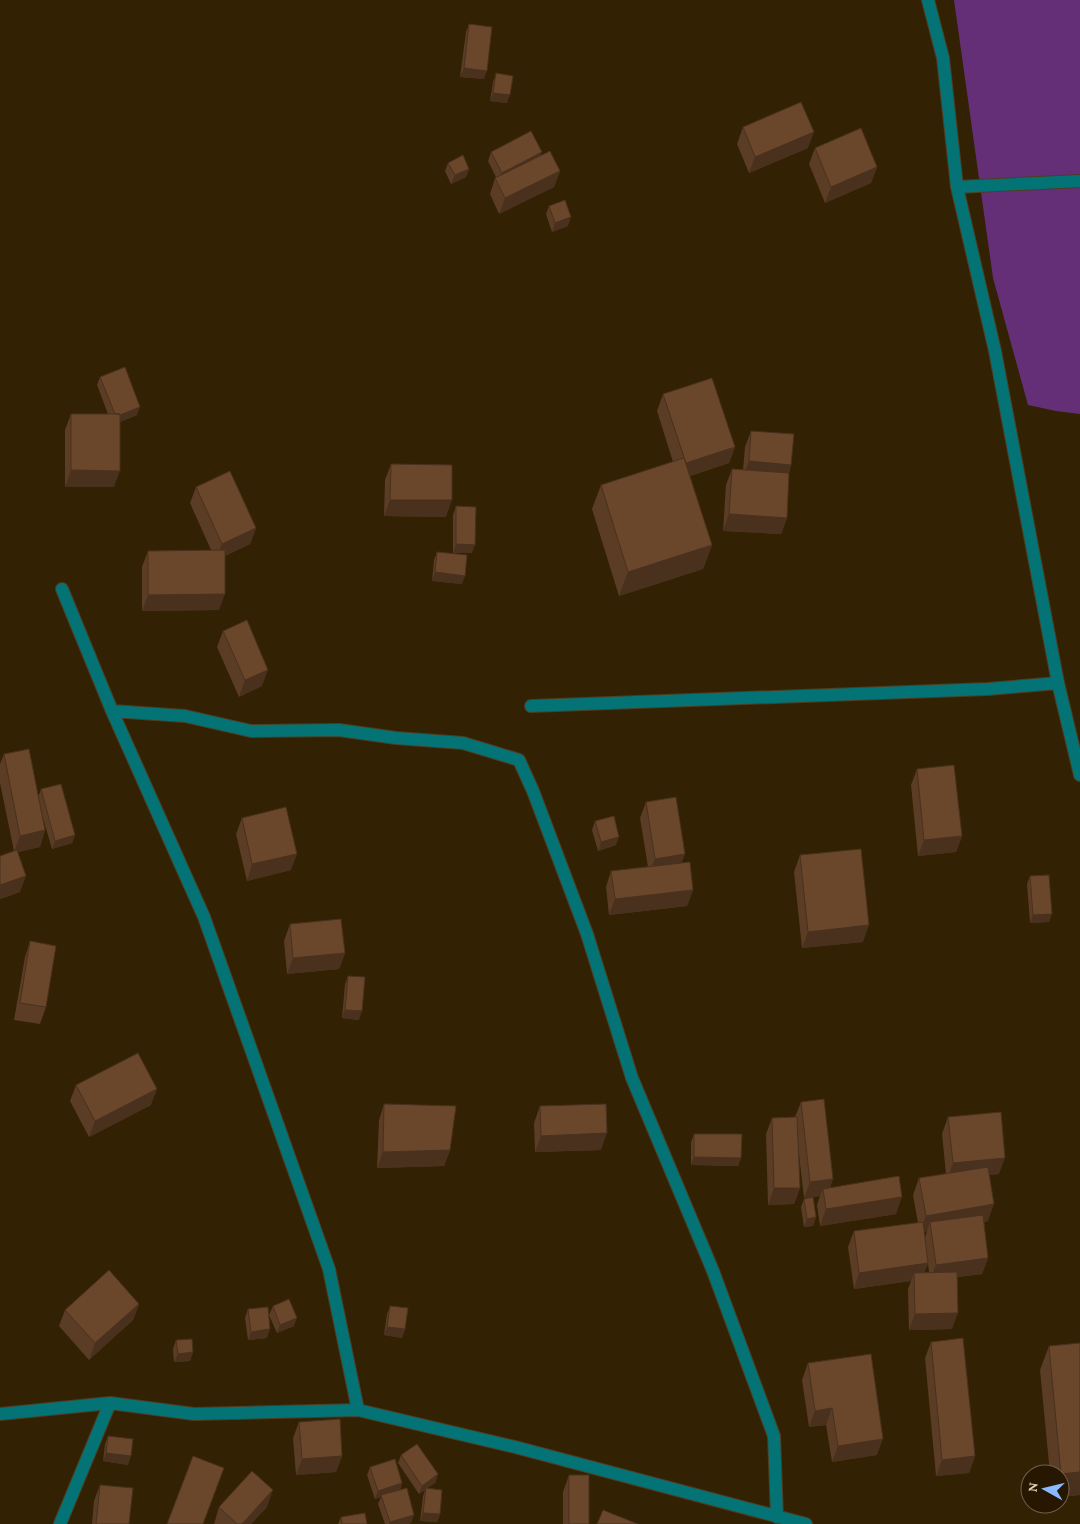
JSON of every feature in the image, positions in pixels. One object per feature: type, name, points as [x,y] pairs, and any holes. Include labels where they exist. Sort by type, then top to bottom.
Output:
[{"type":"street","points":[[928,0],[943,58],[957,187],[995,350],[1058,683],[1080,775]]},
{"type":"street","points":[[957,187],[1080,181]]},
{"type":"street","points":[[62,589],[112,711],[204,917],[329,1269],[358,1410]]},
{"type":"street","points":[[531,706],[988,689],[1058,683]]},
{"type":"street","points":[[112,711],[185,716],[251,731],[338,730],[396,738],[463,743],[519,760],[533,791],[587,934],[632,1078],[713,1271],[774,1436],[777,1517]]},
{"type":"street","points":[[60,1524],[110,1403]]},
{"type":"street","points":[[0,1414],[110,1403],[194,1414],[358,1410],[515,1447],[806,1524]]},
{"type":"shaded area","points":[[954,0],[1080,0],[1080,414],[1028,405],[993,278]]},
{"type":"building","points":[[469,24],[492,27],[487,71],[464,68]]},
{"type":"building","points":[[496,73],[513,76],[510,95],[493,93]]},
{"type":"building","points":[[801,102],[814,132],[755,157],[743,127]]},
{"type":"building","points":[[861,128],[877,167],[831,187],[815,148]]},
{"type":"building","points":[[531,131],[542,152],[502,173],[491,152]]},
{"type":"building","points":[[550,151],[560,171],[505,198],[495,178]]},
{"type":"building","points":[[463,155],[469,169],[455,175],[448,163]]},
{"type":"building","points":[[565,200],[571,217],[555,223],[549,206]]},
{"type":"building","points":[[125,367],[140,407],[120,415],[115,414],[100,377]]},
{"type":"building","points":[[712,378],[735,447],[686,463],[663,394]]},
{"type":"building","points":[[71,414],[120,414],[120,471],[71,470]]},
{"type":"building","points":[[751,431],[794,434],[791,465],[749,461]]},
{"type":"building","points":[[684,458],[712,545],[628,572],[601,485]]},
{"type":"building","points":[[391,464],[452,465],[452,500],[390,500]]},
{"type":"building","points":[[732,469],[789,473],[787,518],[729,514]]},
{"type":"building","points":[[230,471],[256,528],[222,544],[196,487]]},
{"type":"building","points":[[456,506],[476,507],[475,545],[456,544]]},
{"type":"building","points":[[225,550],[225,594],[148,595],[148,551]]},
{"type":"building","points":[[437,552],[467,555],[465,576],[435,572]]},
{"type":"building","points":[[247,620],[268,670],[245,680],[223,631]]},
{"type":"building","points":[[29,749],[45,830],[20,836],[4,754]]},
{"type":"building","points":[[954,765],[962,836],[924,840],[917,769]]},
{"type":"building","points":[[61,784],[75,835],[55,841],[41,789]]},
{"type":"building","points":[[676,797],[685,854],[655,859],[646,802]]},
{"type":"building","points":[[286,807],[297,854],[252,864],[242,818]]},
{"type":"building","points":[[614,816],[619,837],[601,842],[595,821]]},
{"type":"building","points":[[861,849],[869,925],[808,932],[800,855]]},
{"type":"building","points":[[17,850],[26,876],[0,885],[0,856]]},
{"type":"building","points":[[690,862],[693,890],[615,899],[611,871]]},
{"type":"building","points":[[1049,875],[1052,914],[1033,915],[1030,876]]},
{"type":"building","points":[[341,919],[345,953],[293,958],[290,924]]},
{"type":"building","points":[[30,941],[56,946],[46,1007],[20,1003]]},
{"type":"building","points":[[348,976],[365,977],[362,1011],[345,1010]]},
{"type":"building","points":[[138,1053],[157,1089],[95,1121],[76,1085]]},
{"type":"building","points":[[824,1099],[833,1179],[810,1182],[801,1102]]},
{"type":"building","points":[[384,1104],[456,1106],[450,1150],[383,1152]]},
{"type":"building","points":[[606,1104],[607,1133],[541,1136],[540,1106]]},
{"type":"building","points":[[1001,1112],[1005,1158],[953,1163],[948,1117]]},
{"type":"building","points":[[797,1117],[800,1188],[774,1188],[772,1118]]},
{"type":"building","points":[[694,1134],[742,1134],[741,1158],[694,1157]]},
{"type":"building","points":[[988,1167],[994,1204],[926,1216],[919,1178]]},
{"type":"building","points":[[899,1176],[902,1197],[826,1209],[823,1189]]},
{"type":"building","points":[[813,1197],[816,1217],[807,1219],[804,1199]]},
{"type":"building","points":[[983,1215],[988,1258],[936,1265],[930,1222]]},
{"type":"building","points":[[923,1222],[928,1263],[859,1273],[854,1231]]},
{"type":"building","points":[[109,1270],[139,1304],[95,1343],[65,1310]]},
{"type":"building","points":[[957,1272],[958,1313],[915,1314],[914,1273]]},
{"type":"building","points":[[289,1299],[297,1318],[280,1325],[273,1306]]},
{"type":"building","points":[[390,1306],[408,1308],[405,1329],[387,1327]]},
{"type":"building","points":[[268,1307],[270,1329],[251,1332],[248,1309]]},
{"type":"building","points":[[963,1338],[975,1456],[942,1460],[931,1342]]},
{"type":"building","points":[[192,1339],[193,1352],[178,1354],[176,1340]]},
{"type":"building","points":[[1080,1343],[1080,1472],[1070,1473],[1070,1464],[1060,1464],[1049,1346]]},
{"type":"building","points":[[871,1354],[883,1439],[838,1446],[832,1408],[815,1411],[808,1363]]},
{"type":"building","points":[[340,1419],[342,1456],[302,1459],[299,1422]]},
{"type":"building","points":[[108,1436],[133,1439],[131,1456],[106,1453]]},
{"type":"building","points":[[417,1444],[438,1474],[422,1486],[401,1455]]},
{"type":"building","points":[[193,1456],[224,1468],[203,1524],[167,1524]]},
{"type":"building","points":[[395,1459],[402,1483],[378,1491],[370,1467]]},
{"type":"building","points":[[252,1471],[273,1490],[242,1524],[237,1524],[219,1507]]},
{"type":"building","points":[[569,1475],[589,1475],[589,1524],[569,1524]]},
{"type":"building","points":[[100,1485],[133,1488],[129,1524],[96,1524]]},
{"type":"building","points":[[407,1488],[414,1515],[390,1522],[381,1495]]},
{"type":"building","points":[[426,1488],[442,1490],[440,1514],[423,1513]]},
{"type":"building","points":[[603,1510],[638,1524],[597,1524]]},
{"type":"building","points":[[365,1513],[367,1524],[342,1524],[341,1517]]}]
